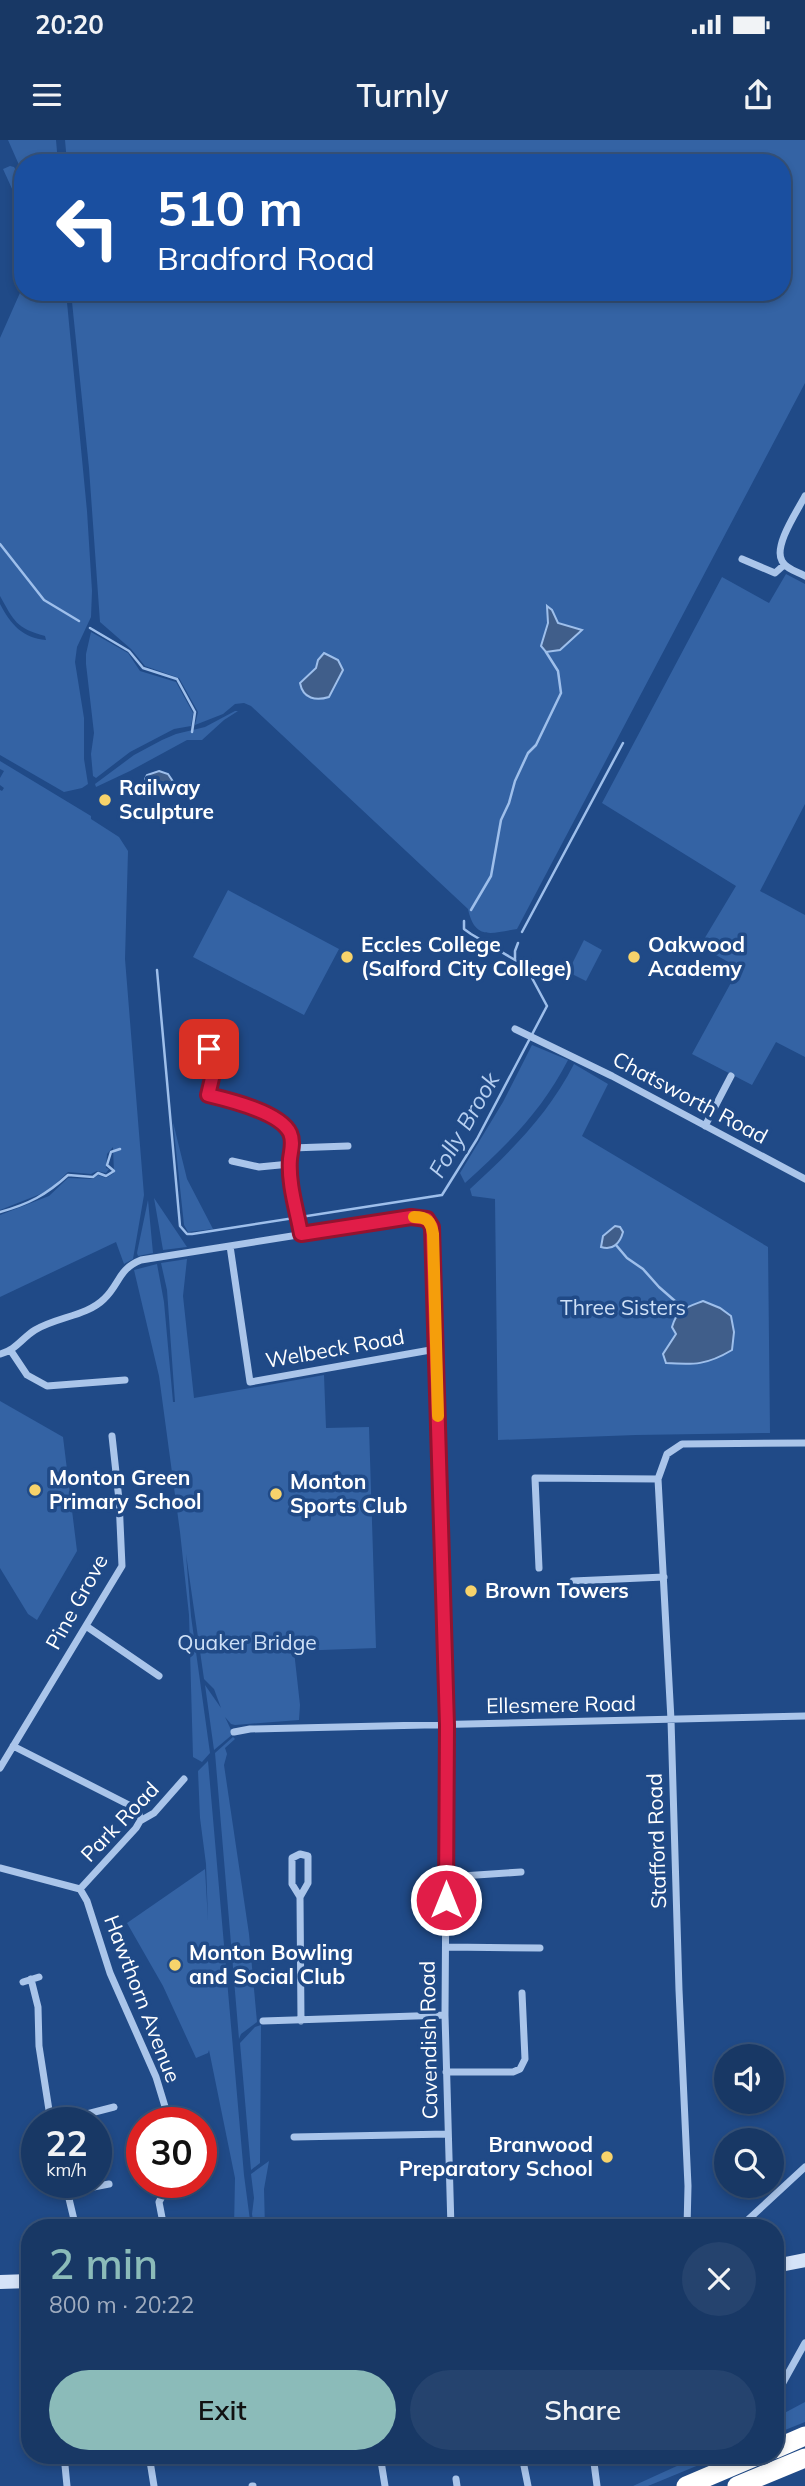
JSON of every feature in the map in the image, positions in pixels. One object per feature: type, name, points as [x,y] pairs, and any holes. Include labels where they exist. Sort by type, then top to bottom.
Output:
[{"type":"highway","points":[[784,2445],[805,2436]]},
{"type":"highway","points":[[737,2486],[805,2458]]},
{"type":"highway","points":[[686,2486],[739,2464]]},
{"type":"main road","points":[[784,2264],[805,2260]]},
{"type":"main road","points":[[0,2282],[21,2281]]},
{"type":"street","points":[[805,496],[782,539],[779,554],[784,565],[805,576]]},
{"type":"street","points":[[742,559],[775,573],[784,565]]},
{"type":"street","name":"Chatsworth Road","points":[[518,1031],[612,1076],[805,1179]]},
{"type":"street","points":[[208,1095],[218,1053],[225,1040]]},
{"type":"street","points":[[209,1049],[218,1053]]},
{"type":"street","points":[[705,1126],[731,1076]]},
{"type":"street","points":[[0,1354],[11,1350],[38,1328],[100,1302],[123,1272],[136,1262],[301,1234],[290,1164],[290,1132],[278,1122],[246,1105],[199,1093]]},
{"type":"street","points":[[292,1148],[348,1146]]},
{"type":"street","points":[[232,1161],[259,1167],[290,1164]]},
{"type":"street","name":"Cavendish Road","points":[[301,1234],[411,1217],[421,1217],[431,1222],[433,1234],[447,1725],[444,2015],[451,2219]]},
{"type":"street","name":"Welbeck Road","points":[[230,1246],[250,1382],[436,1349]]},
{"type":"street","points":[[11,1350],[27,1375],[47,1386],[125,1380]]},
{"type":"street","name":"Pine Grove","points":[[0,1768],[123,1561],[112,1436]]},
{"type":"street","name":"Stafford Road","points":[[687,2219],[671,1720],[658,1479],[667,1454],[682,1444],[805,1443]]},
{"type":"street","points":[[539,1568],[536,1478],[658,1479]]},
{"type":"street","points":[[573,1581],[664,1577]]},
{"type":"street","points":[[86,1626],[159,1676]]},
{"type":"street","name":"Ellesmere Road","points":[[234,1732],[250,1729],[805,1716]]},
{"type":"street","points":[[13,1746],[133,1807],[139,1812],[140,1821]]},
{"type":"street","name":"Park Road","points":[[0,1868],[80,1889],[140,1821],[153,1812],[184,1779]]},
{"type":"street","points":[[300,1897],[292,1884],[292,1858],[300,1854],[308,1856],[308,1883],[300,1897],[301,2021]]},
{"type":"street","points":[[447,1877],[521,1872]]},
{"type":"street","name":"Hawthorn Avenue","points":[[80,1889],[87,1901],[110,1973],[156,2077],[165,2107]]},
{"type":"street","points":[[446,1947],[540,1948]]},
{"type":"street","points":[[31,1979],[38,2007],[39,2046],[49,2107]]},
{"type":"street","points":[[446,2072],[513,2072],[520,2069],[525,2059],[526,2005],[522,1993]]},
{"type":"street","points":[[264,2021],[444,2015]]},
{"type":"street","points":[[302,2126],[298,2137],[448,2134]]},
{"type":"street","points":[[749,2219],[805,2167]]},
{"type":"street","points":[[69,2198],[74,2219]]},
{"type":"street","points":[[161,2198],[159,2202],[162,2219]]},
{"type":"street","points":[[784,2381],[805,2343]]},
{"type":"street","points":[[65,2464],[67,2486]]},
{"type":"street","points":[[150,2464],[154,2486]]},
{"type":"street","points":[[381,2464],[385,2486]]},
{"type":"street","points":[[525,2464],[528,2486]]},
{"type":"street","points":[[594,2464],[597,2486]]},
{"type":"green space","points":[[8,140],[56,140],[57,154],[14,154]]},
{"type":"green space","points":[[65,140],[805,140],[805,383],[517,929],[492,933],[475,926],[468,909],[251,706],[244,703],[235,704],[223,714],[195,725],[198,712],[179,678],[145,666],[131,649],[100,622],[89,468],[72,301],[791,301],[791,154],[66,154]]},
{"type":"green space","points":[[14,167],[14,193],[3,169]]},
{"type":"green space","points":[[16,301],[67,301],[92,591],[91,617],[77,647],[75,662],[84,718],[84,759],[88,784],[64,792],[0,755],[0,604],[24,633],[46,640],[45,636],[28,630],[17,622],[0,596],[0,338]]},
{"type":"green space","points":[[786,574],[805,584],[805,804],[760,891],[805,915],[805,1057],[776,1042],[752,1085],[692,1054],[739,968],[700,946],[736,886],[602,803],[722,577],[769,603]]},
{"type":"green space","points":[[91,632],[128,653],[140,671],[176,682],[193,713],[191,726],[174,729],[130,752],[96,778],[93,776],[91,754],[94,733],[86,664]]},
{"type":"green space","points":[[238,711],[202,740],[187,740],[96,787],[95,784],[134,755],[176,734],[205,727]]},
{"type":"green space","points":[[0,761],[91,816],[91,819],[119,837],[128,851],[125,959],[144,1195],[133,1259],[124,1264],[116,1242],[0,1297],[0,1215],[49,1196],[68,1178],[93,1179],[98,1175],[106,1178],[114,1173],[113,1147],[107,1154],[106,1168],[109,1169],[106,1173],[68,1172],[48,1191],[0,1210],[0,790],[4,788],[0,785],[0,778],[4,771],[0,769]]},
{"type":"green space","points":[[228,890],[339,949],[304,1015],[193,957]]},
{"type":"green space","points":[[584,940],[602,950],[586,981],[568,972]]},
{"type":"green space","points":[[532,1045],[568,1060],[547,1095],[523,1126],[465,1183],[460,1173],[503,1102]]},
{"type":"green space","name":"Three Sisters","points":[[574,1064],[608,1084],[582,1136],[768,1247],[770,1433],[498,1440],[495,1199],[472,1196],[470,1189],[541,1116]]},
{"type":"green space","points":[[173,1122],[187,1179],[213,1229],[188,1232],[184,1225]]},
{"type":"green space","points":[[154,1198],[187,1247],[163,1250]]},
{"type":"green space","points":[[148,1200],[153,1253],[138,1256],[137,1253]]},
{"type":"green space","name":"Monton Sports Club","points":[[187,1259],[183,1296],[194,1398],[324,1375],[326,1428],[369,1427],[376,1648],[294,1651],[299,1720],[235,1725],[225,1717],[233,1734],[214,1750],[205,1685],[221,1708],[214,1689],[204,1679],[186,1554],[191,1616],[210,1753],[202,1762],[193,1757],[189,1615],[159,1376],[134,1270],[157,1264],[175,1402],[167,1290],[161,1263]]},
{"type":"green space","name":"Monton Green Primary School","points":[[0,1401],[63,1437],[77,1551],[37,1620],[28,1614],[0,1568]]},
{"type":"green space","points":[[233,1737],[235,1739],[225,1748],[227,1754],[224,1765],[249,1934],[257,2022],[241,2034],[239,2039],[215,1753]]},
{"type":"green space","points":[[208,1761],[250,2219],[234,2219],[235,2178],[209,2050],[196,2058],[163,1986],[127,1923],[205,1869],[208,1921],[206,1864],[198,1771]]},
{"type":"green space","points":[[261,2025],[260,2163],[251,2170],[240,2043],[255,2027]]},
{"type":"green space","points":[[269,2161],[264,2189],[265,2219],[253,2219],[251,2174]]},
{"type":"green space","points":[[805,2402],[805,2422],[784,2430],[784,2413]]},
{"type":"green space","points":[[681,2464],[701,2464],[648,2486],[633,2486]]},
{"type":"shaded area","points":[[547,606],[558,623],[582,630],[560,650],[546,652],[541,646],[548,623]]},
{"type":"shaded area","points":[[324,653],[338,660],[343,670],[329,697],[315,699],[307,696],[300,683],[316,668]]},
{"type":"shaded area","points":[[159,771],[168,774],[174,783],[169,790],[155,789],[145,779],[147,775]]},
{"type":"shaded area","points":[[615,1226],[620,1227],[623,1232],[620,1240],[612,1247],[601,1247],[603,1236]]},
{"type":"shaded area","points":[[703,1301],[731,1316],[734,1332],[732,1350],[700,1363],[666,1363],[663,1354],[676,1334],[672,1327],[677,1316],[687,1307]]},
{"type":"waterway","name":"Folly Brook","points":[[0,544],[44,600],[79,621]]},
{"type":"waterway","name":"Folly Brook","points":[[90,628],[129,651],[143,668],[177,679],[195,712],[192,732]]},
{"type":"waterway","points":[[471,910],[491,876],[501,820],[515,781],[561,693],[558,671],[546,652]]},
{"type":"waterway","name":"Folly Brook","points":[[522,932],[623,743]]},
{"type":"waterway","points":[[464,921],[464,929],[515,960]]},
{"type":"waterway","name":"Folly Brook","points":[[157,970],[180,1226],[187,1234],[192,1234],[442,1195],[477,1139],[547,1006],[525,965],[515,960],[518,943]]},
{"type":"waterway","name":"Folly Brook","points":[[0,1212],[37,1198],[68,1175],[93,1177],[98,1173],[106,1176],[114,1171],[107,1165],[111,1152],[120,1149]]},
{"type":"waterway","points":[[616,1245],[683,1308]]},
{"type":"slow traffic","points":[[414,1217],[431,1222],[433,1234],[438,1416]]},
{"type":"place","name":"Railway Sculpture","points":[[105,800]]},
{"type":"place","name":"Eccles College (Salford City College)","points":[[347,957]]},
{"type":"place","name":"Oakwood Academy","points":[[634,957]]},
{"type":"place","name":"Monton Green Primary School","points":[[35,1490]]},
{"type":"place","name":"Monton Sports Club","points":[[276,1494]]},
{"type":"place","name":"Brown Towers","points":[[471,1591]]},
{"type":"place","name":"Monton Bowling and Social Club","points":[[175,1965]]},
{"type":"place","name":"Branwood Preparatory School","points":[[607,2157]]},
{"type":"route","points":[[209,1049],[218,1053],[208,1095],[246,1105],[290,1132],[292,1179],[301,1234],[411,1217],[421,1217],[431,1222],[447,1725],[446,1900]]},
{"type":"park label","name":"Quaker Bridge","points":[[247,1643]]}]
